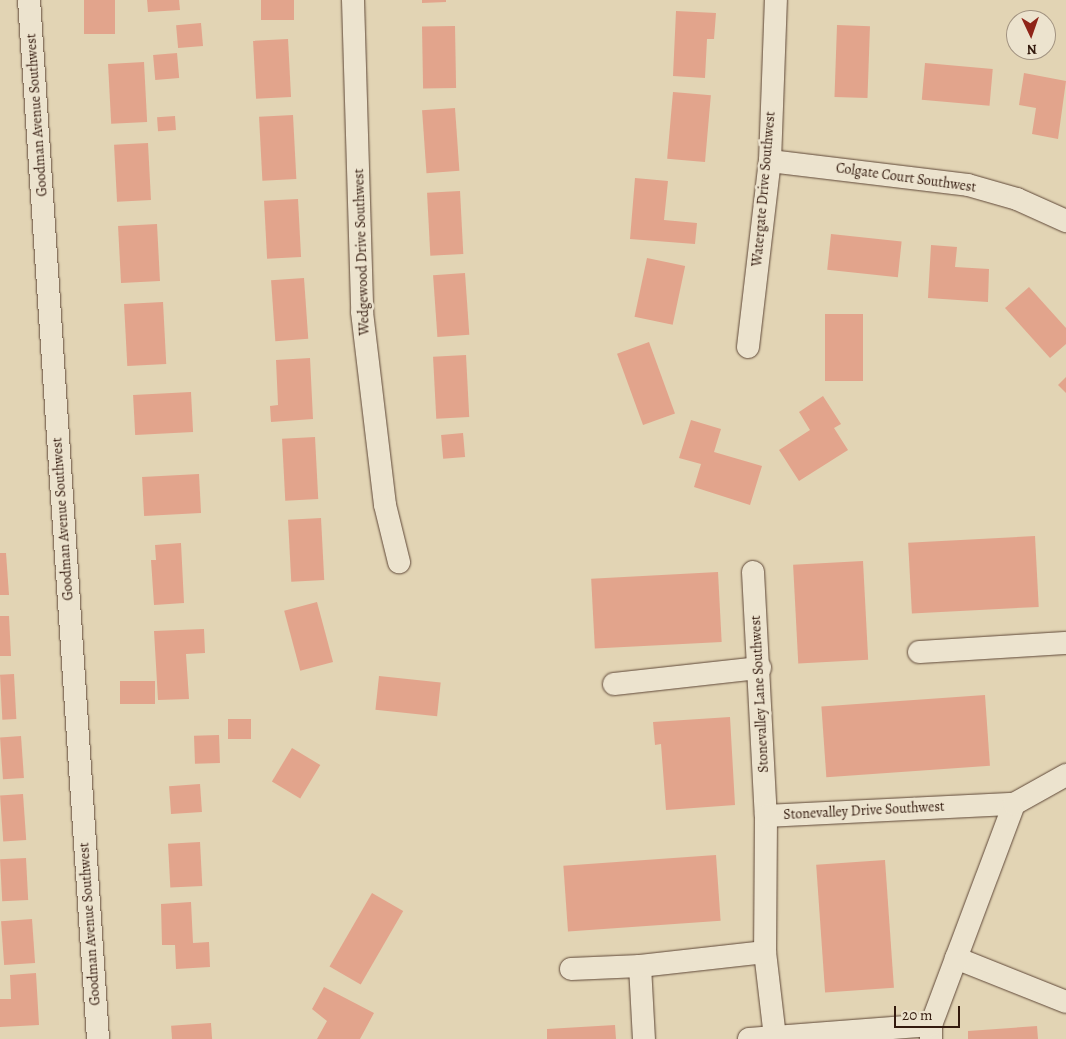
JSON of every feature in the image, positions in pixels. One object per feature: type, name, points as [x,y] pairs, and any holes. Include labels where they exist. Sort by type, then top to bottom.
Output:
[{"type":"street","name":"Goodman Avenue Southwest","points":[[29,0],[98,1039]]},
{"type":"street","name":"Wedgewood Drive Southwest","points":[[354,0],[362,312],[385,506],[399,562]]},
{"type":"street","name":"Watergate Drive Southwest","points":[[748,347],[770,161],[776,0]]},
{"type":"street","name":"Colgate Court Southwest","points":[[770,161],[968,185],[1017,199],[1066,221]]},
{"type":"street","name":"Stonevalley Lane Southwest","points":[[753,572],[760,668],[766,816]]},
{"type":"street","points":[[919,652],[1066,643]]},
{"type":"street","points":[[614,684],[760,668]]},
{"type":"street","points":[[749,1039],[931,1032],[956,958],[1014,804],[1066,776]]},
{"type":"street","name":"Stonevalley Drive Southwest","points":[[766,952],[766,816],[1014,804]]},
{"type":"street","points":[[571,969],[640,966],[766,952],[775,1037]]},
{"type":"street","points":[[956,958],[1066,1002]]},
{"type":"street","points":[[640,966],[644,1039]]},
{"type":"building","points":[[84,0],[115,0],[115,34],[84,34]]},
{"type":"building","points":[[147,0],[179,0],[180,10],[148,12]]},
{"type":"building","points":[[261,0],[294,0],[294,20],[261,20]]},
{"type":"building","points":[[422,0],[446,0],[446,2],[422,3]]},
{"type":"building","points":[[676,11],[716,13],[714,39],[707,39],[705,78],[673,76]]},
{"type":"building","points":[[201,23],[203,46],[178,48],[176,25]]},
{"type":"building","points":[[837,25],[870,26],[867,98],[834,97]]},
{"type":"building","points":[[455,26],[456,88],[423,89],[422,27]]},
{"type":"building","points":[[288,39],[291,97],[256,99],[253,41]]},
{"type":"building","points":[[177,53],[179,78],[155,80],[153,55]]},
{"type":"building","points":[[144,62],[147,122],[111,124],[108,64]]},
{"type":"building","points":[[925,63],[993,69],[990,106],[922,100]]},
{"type":"building","points":[[1024,73],[1066,81],[1058,139],[1032,134],[1036,108],[1019,105]]},
{"type":"building","points":[[673,92],[711,95],[705,162],[667,159]]},
{"type":"building","points":[[455,108],[459,171],[426,173],[422,110]]},
{"type":"building","points":[[293,115],[296,179],[262,181],[259,117]]},
{"type":"building","points":[[175,116],[176,130],[158,131],[157,117]]},
{"type":"building","points":[[148,143],[151,200],[117,202],[114,145]]},
{"type":"building","points":[[635,178],[668,181],[664,220],[697,223],[695,244],[630,239]]},
{"type":"building","points":[[460,191],[463,254],[430,256],[427,193]]},
{"type":"building","points":[[298,199],[301,257],[267,259],[264,201]]},
{"type":"building","points":[[157,224],[160,281],[121,283],[118,226]]},
{"type":"building","points":[[831,234],[902,241],[898,277],[827,270]]},
{"type":"building","points":[[931,245],[957,247],[955,267],[989,269],[988,302],[928,298]]},
{"type":"building","points":[[647,258],[685,266],[673,325],[635,317]]},
{"type":"building","points":[[465,273],[469,335],[437,337],[433,275]]},
{"type":"building","points":[[304,278],[308,339],[275,341],[271,280]]},
{"type":"building","points":[[1029,287],[1066,328],[1066,344],[1050,358],[1005,308]]},
{"type":"building","points":[[163,302],[166,364],[127,366],[124,304]]},
{"type":"building","points":[[825,314],[863,314],[863,381],[825,381]]},
{"type":"building","points":[[649,342],[675,413],[643,425],[617,354]]},
{"type":"building","points":[[466,355],[469,417],[436,419],[433,357]]},
{"type":"building","points":[[310,358],[313,419],[271,422],[270,406],[278,405],[276,360]]},
{"type":"building","points":[[1066,377],[1066,393],[1058,385]]},
{"type":"building","points":[[191,392],[193,432],[135,435],[133,395]]},
{"type":"building","points":[[823,396],[841,424],[834,428],[848,450],[799,481],[779,450],[810,430],[799,412]]},
{"type":"building","points":[[691,420],[721,429],[714,452],[762,466],[750,505],[694,487],[701,464],[679,458]]},
{"type":"building","points":[[463,433],[465,457],[443,459],[441,435]]},
{"type":"building","points":[[315,437],[318,499],[285,501],[282,439]]},
{"type":"building","points":[[199,474],[201,513],[144,516],[142,477]]},
{"type":"building","points":[[321,518],[324,580],[291,582],[288,520]]},
{"type":"building","points":[[1035,536],[1039,607],[912,614],[908,543]]},
{"type":"building","points":[[181,543],[184,603],[154,605],[151,560],[156,560],[155,545]]},
{"type":"building","points":[[0,553],[6,553],[9,595],[0,595]]},
{"type":"building","points":[[863,561],[868,660],[798,664],[793,565]]},
{"type":"building","points":[[718,572],[722,642],[595,649],[591,579]]},
{"type":"building","points":[[317,602],[333,662],[300,671],[284,611]]},
{"type":"building","points":[[0,616],[9,616],[11,656],[0,656]]},
{"type":"building","points":[[204,629],[205,653],[186,654],[189,699],[158,700],[154,631]]},
{"type":"building","points":[[14,674],[16,719],[2,720],[0,675]]},
{"type":"building","points":[[379,676],[441,682],[437,716],[375,710]]},
{"type":"building","points":[[120,681],[155,681],[155,704],[120,704]]},
{"type":"building","points":[[985,695],[990,766],[826,777],[821,706]]},
{"type":"building","points":[[730,717],[735,805],[666,810],[661,744],[655,745],[653,722]]},
{"type":"building","points":[[228,719],[251,719],[251,739],[228,739]]},
{"type":"building","points":[[219,735],[220,763],[195,764],[194,736]]},
{"type":"building","points":[[21,736],[24,778],[3,779],[0,737]]},
{"type":"building","points":[[292,748],[320,765],[300,798],[272,781]]},
{"type":"building","points":[[200,784],[202,812],[171,814],[169,786]]},
{"type":"building","points":[[23,794],[26,840],[3,841],[0,796]]},
{"type":"building","points":[[200,842],[202,886],[170,888],[168,844]]},
{"type":"building","points":[[716,855],[721,921],[568,932],[563,866]]},
{"type":"building","points":[[26,858],[28,900],[2,901],[0,859]]},
{"type":"building","points":[[885,860],[894,988],[825,993],[816,865]]},
{"type":"building","points":[[372,893],[403,911],[361,985],[330,967]]},
{"type":"building","points":[[191,902],[193,943],[209,942],[210,967],[176,969],[175,945],[162,945],[161,904]]},
{"type":"building","points":[[32,919],[35,963],[4,965],[1,921]]},
{"type":"building","points":[[36,973],[39,1025],[0,1027],[0,999],[11,999],[10,975]]},
{"type":"building","points":[[324,987],[374,1013],[360,1039],[317,1039],[327,1021],[312,1009]]},
{"type":"building","points":[[211,1023],[212,1039],[172,1039],[171,1026]]},
{"type":"building","points":[[615,1025],[616,1039],[547,1039],[547,1029]]},
{"type":"building","points":[[1037,1026],[1038,1039],[968,1039],[968,1031]]}]
